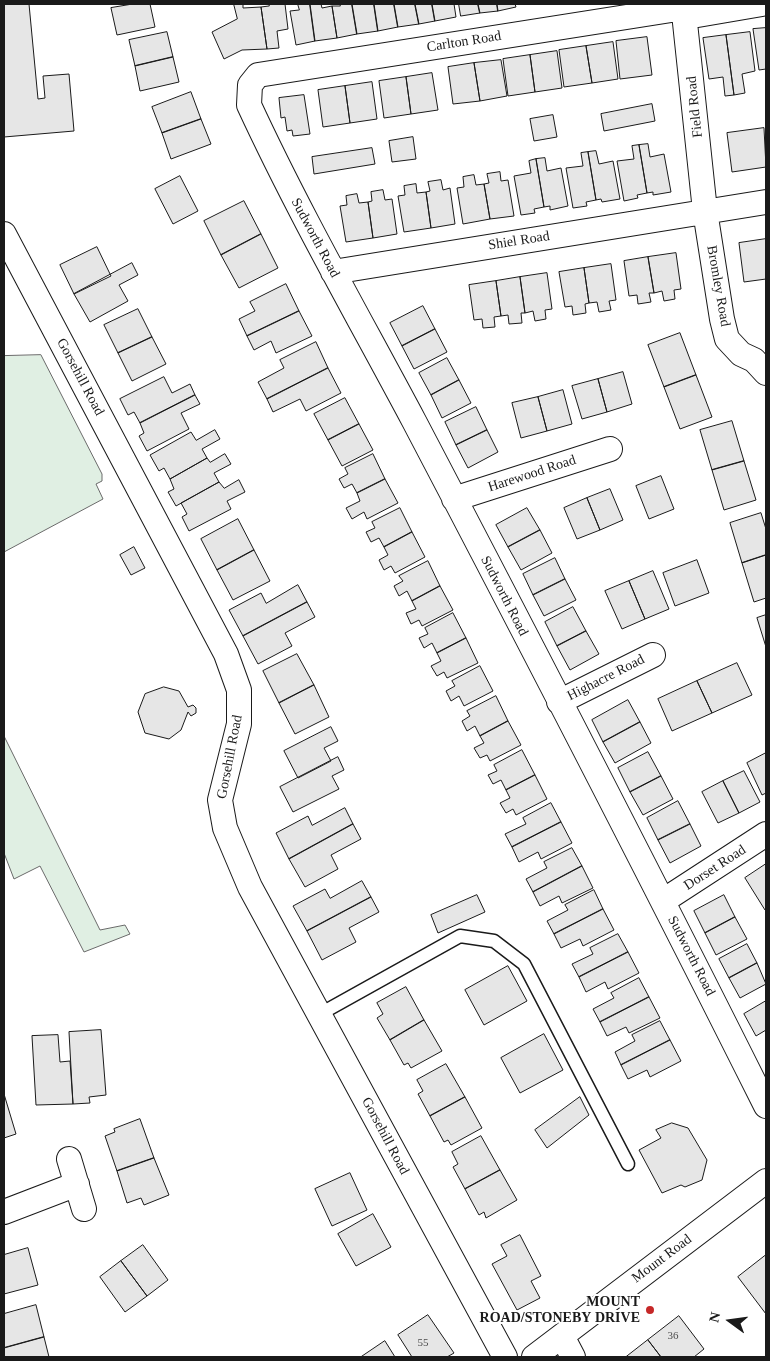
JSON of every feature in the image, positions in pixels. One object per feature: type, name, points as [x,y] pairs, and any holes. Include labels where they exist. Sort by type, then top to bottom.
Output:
[{"type":"street","name":"Carlton Road","points":[[250,86],[258,75],[684,10],[762,4]]},
{"type":"street","name":"Field Road","points":[[684,10],[705,211]]},
{"type":"street","name":"Sudworth Road","points":[[250,86],[249,105],[302,215],[454,499],[663,901],[766,1106]]},
{"type":"street","name":"Shiel Road","points":[[333,272],[766,202]]},
{"type":"street","name":"Bromley Road","points":[[705,211],[727,340],[741,354],[754,360],[766,373]]},
{"type":"street","name":"Gorsehill Road","points":[[4,234],[226,654],[239,690],[239,724],[220,800],[225,828],[250,887],[506,1357]]},
{"type":"street","name":"Harewood Road","points":[[454,499],[610,449]]},
{"type":"street","name":"Highacre Road","points":[[559,702],[653,655]]},
{"type":"street","name":"Dorset Road","points":[[663,901],[766,834]]},
{"type":"street","points":[[69,1159],[84,1209]]},
{"type":"street","name":"Mount Road","points":[[534,1357],[766,1183]]},
{"type":"street","points":[[4,1212],[76,1184]]},
{"type":"street","points":[[562,1336],[573,1357]]},
{"type":"lane","points":[[320,1014],[460,936],[494,941],[524,964],[628,1164]]},
{"type":"green space","points":[[41,355],[102,474],[102,481],[96,484],[103,499],[4,552],[4,356]]},
{"type":"green space","points":[[4,736],[100,930],[125,925],[130,934],[84,952],[40,866],[14,879],[4,853]]},
{"type":"building","points":[[4,4],[29,4],[38,99],[45,98],[43,76],[69,74],[74,131],[4,137]]},
{"type":"building","points":[[133,4],[150,4],[155,27],[117,35],[111,8]]},
{"type":"building","points":[[234,4],[243,4],[243,8],[261,7],[267,49],[242,50],[224,59],[212,32],[237,19]]},
{"type":"building","points":[[269,4],[285,4],[288,29],[277,31],[279,48],[267,49],[261,7],[269,6]]},
{"type":"building","points":[[298,4],[310,4],[315,41],[296,45],[290,11],[299,10]]},
{"type":"building","points":[[310,4],[321,4],[322,8],[332,6],[337,38],[315,41]]},
{"type":"building","points":[[340,4],[352,4],[357,34],[337,38],[332,6],[340,6]]},
{"type":"building","points":[[352,4],[374,4],[378,31],[357,34]]},
{"type":"building","points":[[374,4],[394,4],[398,27],[378,31]]},
{"type":"building","points":[[394,4],[415,4],[419,24],[398,27]]},
{"type":"building","points":[[415,4],[432,4],[435,21],[419,24]]},
{"type":"building","points":[[432,4],[454,4],[456,17],[435,21]]},
{"type":"building","points":[[459,4],[478,4],[480,13],[461,16]]},
{"type":"building","points":[[478,4],[497,4],[498,11],[480,13]]},
{"type":"building","points":[[497,4],[515,4],[516,7],[498,11]]},
{"type":"building","points":[[766,28],[766,69],[759,70],[753,29]]},
{"type":"building","points":[[167,32],[173,57],[135,66],[129,40]]},
{"type":"building","points":[[750,32],[755,71],[742,74],[745,93],[734,95],[726,35]]},
{"type":"building","points":[[726,35],[734,95],[725,96],[723,77],[709,79],[703,38]]},
{"type":"building","points":[[647,37],[652,75],[620,79],[616,41]]},
{"type":"building","points":[[613,42],[618,79],[592,83],[586,46]]},
{"type":"building","points":[[586,46],[592,83],[564,87],[559,50]]},
{"type":"building","points":[[557,51],[562,88],[535,92],[530,55]]},
{"type":"building","points":[[530,55],[535,92],[508,96],[503,59]]},
{"type":"building","points":[[173,57],[179,82],[140,91],[135,66]]},
{"type":"building","points":[[501,60],[507,96],[480,101],[474,63]]},
{"type":"building","points":[[474,63],[480,101],[453,104],[448,67]]},
{"type":"building","points":[[432,73],[438,110],[411,114],[406,77]]},
{"type":"building","points":[[406,77],[411,114],[384,118],[379,81]]},
{"type":"building","points":[[372,82],[377,119],[350,123],[345,86]]},
{"type":"building","points":[[345,86],[350,123],[323,127],[318,90]]},
{"type":"building","points":[[191,92],[201,119],[162,133],[152,107]]},
{"type":"building","points":[[304,95],[310,134],[293,136],[292,130],[287,131],[285,117],[281,118],[279,98]]},
{"type":"building","points":[[652,104],[655,121],[604,131],[601,114]]},
{"type":"building","points":[[553,115],[557,137],[534,141],[530,119]]},
{"type":"building","points":[[201,119],[211,144],[171,159],[162,133]]},
{"type":"building","points":[[764,128],[766,167],[732,172],[727,133]]},
{"type":"building","points":[[413,137],[416,159],[392,162],[389,141]]},
{"type":"building","points":[[648,144],[650,157],[664,154],[671,192],[653,195],[653,192],[647,193],[639,145]]},
{"type":"building","points":[[639,145],[647,193],[637,195],[638,198],[624,201],[617,161],[634,159],[632,146]]},
{"type":"building","points":[[372,148],[375,164],[314,174],[312,157]]},
{"type":"building","points":[[596,151],[599,164],[613,161],[620,199],[602,202],[601,199],[596,200],[588,152]]},
{"type":"building","points":[[588,152],[596,200],[586,202],[587,206],[573,208],[566,168],[583,166],[581,153]]},
{"type":"building","points":[[545,158],[547,171],[561,168],[568,206],[550,210],[550,206],[544,207],[536,159]]},
{"type":"building","points":[[536,159],[544,207],[534,209],[535,213],[521,215],[514,176],[531,173],[529,161]]},
{"type":"building","points":[[500,172],[501,181],[508,180],[514,216],[490,219],[484,184],[489,183],[487,174]]},
{"type":"building","points":[[474,175],[476,185],[484,184],[490,219],[463,224],[457,188],[464,187],[463,177]]},
{"type":"building","points":[[180,176],[198,211],[173,224],[155,189]]},
{"type":"building","points":[[441,180],[443,190],[450,188],[455,224],[431,228],[426,192],[430,191],[428,182]]},
{"type":"building","points":[[416,184],[417,193],[426,192],[431,228],[404,232],[398,196],[405,195],[404,186]]},
{"type":"building","points":[[383,190],[385,200],[392,199],[397,234],[373,238],[368,202],[372,201],[371,192]]},
{"type":"building","points":[[357,194],[359,203],[368,202],[373,238],[346,242],[340,206],[347,205],[346,196]]},
{"type":"building","points":[[244,201],[261,234],[221,255],[204,221]]},
{"type":"building","points":[[261,234],[278,268],[239,288],[221,255]]},
{"type":"building","points":[[766,239],[766,279],[744,282],[739,243]]},
{"type":"building","points":[[97,247],[111,276],[74,294],[60,265]]},
{"type":"building","points":[[676,253],[681,289],[674,290],[675,299],[664,301],[662,291],[654,293],[648,257]]},
{"type":"building","points":[[648,257],[654,293],[649,293],[651,302],[638,304],[637,295],[629,296],[624,261]]},
{"type":"building","points":[[132,263],[138,275],[119,285],[128,301],[90,322],[74,294]]},
{"type":"building","points":[[611,264],[616,300],[609,301],[611,310],[599,312],[597,302],[589,303],[584,268]]},
{"type":"building","points":[[584,268],[589,303],[585,304],[586,313],[573,315],[572,306],[565,307],[559,272]]},
{"type":"building","points":[[547,273],[552,309],[545,310],[546,319],[535,321],[533,311],[525,313],[520,277]]},
{"type":"building","points":[[520,277],[525,313],[521,313],[522,323],[509,324],[508,315],[501,316],[496,281]]},
{"type":"building","points":[[496,281],[501,316],[494,317],[495,327],[483,328],[482,319],[474,320],[469,285]]},
{"type":"building","points":[[286,284],[299,311],[247,336],[239,319],[255,311],[250,302]]},
{"type":"building","points":[[423,306],[435,329],[402,346],[390,323]]},
{"type":"building","points":[[138,309],[152,337],[118,353],[104,325]]},
{"type":"building","points":[[299,311],[312,336],[276,353],[271,341],[254,350],[247,336]]},
{"type":"building","points":[[435,329],[447,352],[414,369],[402,346]]},
{"type":"building","points":[[680,333],[696,375],[664,387],[648,345]]},
{"type":"building","points":[[152,337],[166,364],[132,381],[118,353]]},
{"type":"building","points":[[316,342],[328,368],[267,399],[258,382],[284,368],[280,360]]},
{"type":"building","points":[[447,358],[459,380],[431,395],[419,373]]},
{"type":"building","points":[[328,368],[341,393],[306,411],[300,399],[273,412],[267,399]]},
{"type":"building","points":[[623,372],[632,404],[607,412],[598,379]]},
{"type":"building","points":[[696,375],[712,417],[680,429],[664,387]]},
{"type":"building","points":[[164,377],[172,393],[190,384],[195,395],[140,423],[134,412],[128,415],[120,399]]},
{"type":"building","points":[[598,379],[607,412],[582,419],[572,386]]},
{"type":"building","points":[[459,380],[471,403],[442,418],[431,395]]},
{"type":"building","points":[[563,390],[572,424],[547,431],[538,397]]},
{"type":"building","points":[[195,395],[200,404],[181,413],[189,429],[147,451],[139,436],[144,433],[140,423]]},
{"type":"building","points":[[538,397],[547,431],[521,438],[512,403]]},
{"type":"building","points":[[345,398],[359,424],[328,440],[314,414]]},
{"type":"building","points":[[476,407],[487,430],[456,445],[445,422]]},
{"type":"building","points":[[732,421],[744,461],[712,470],[700,430]]},
{"type":"building","points":[[359,424],[373,450],[342,466],[328,440]]},
{"type":"building","points":[[215,430],[220,439],[202,449],[207,458],[170,479],[164,468],[159,471],[150,455],[191,432],[196,440]]},
{"type":"building","points":[[487,430],[498,452],[468,468],[456,445]]},
{"type":"building","points":[[225,454],[231,464],[214,473],[219,482],[176,506],[168,492],[174,489],[170,479],[207,458],[210,462]]},
{"type":"building","points":[[373,454],[385,479],[357,493],[352,484],[344,488],[339,479],[348,474],[345,468]]},
{"type":"building","points":[[744,461],[756,500],[724,510],[712,470]]},
{"type":"building","points":[[661,476],[674,509],[649,519],[636,486]]},
{"type":"building","points":[[385,479],[398,503],[367,519],[364,512],[352,519],[346,508],[360,501],[357,493]]},
{"type":"building","points":[[239,480],[245,492],[227,501],[231,509],[189,531],[182,517],[187,514],[181,503],[219,482],[224,488]]},
{"type":"building","points":[[610,489],[623,520],[600,530],[587,498]]},
{"type":"building","points":[[587,498],[600,530],[577,539],[564,508]]},
{"type":"building","points":[[400,508],[412,532],[384,547],[379,538],[371,542],[366,532],[375,528],[372,522]]},
{"type":"building","points":[[527,508],[540,530],[508,547],[496,525]]},
{"type":"building","points":[[761,513],[766,529],[766,555],[742,563],[730,523]]},
{"type":"building","points":[[238,519],[254,550],[217,570],[201,539]]},
{"type":"building","points":[[540,530],[552,553],[521,570],[508,547]]},
{"type":"building","points":[[412,532],[425,557],[395,573],[391,566],[384,570],[379,560],[388,555],[384,547]]},
{"type":"building","points":[[134,547],[145,568],[131,575],[120,555]]},
{"type":"building","points":[[254,550],[270,581],[233,600],[217,570]]},
{"type":"building","points":[[766,555],[766,598],[754,602],[742,563]]},
{"type":"building","points":[[555,558],[565,579],[533,595],[523,574]]},
{"type":"building","points":[[697,560],[709,593],[675,606],[663,573]]},
{"type":"building","points":[[428,561],[440,586],[412,601],[407,591],[399,596],[394,586],[403,581],[399,576]]},
{"type":"building","points":[[653,571],[669,609],[645,619],[629,581]]},
{"type":"building","points":[[565,579],[576,600],[544,616],[533,595]]},
{"type":"building","points":[[629,581],[645,619],[622,629],[605,591]]},
{"type":"building","points":[[298,585],[307,602],[243,636],[229,610],[261,593],[266,603]]},
{"type":"building","points":[[440,586],[453,610],[422,626],[419,620],[411,624],[406,613],[416,609],[412,601]]},
{"type":"building","points":[[307,602],[315,617],[285,633],[292,646],[258,664],[243,636]]},
{"type":"building","points":[[573,607],[586,631],[557,646],[545,622]]},
{"type":"building","points":[[453,613],[466,638],[437,653],[432,643],[424,648],[419,638],[428,634],[425,628]]},
{"type":"building","points":[[766,615],[766,647],[757,618]]},
{"type":"building","points":[[586,631],[599,654],[570,670],[557,646]]},
{"type":"building","points":[[466,638],[478,663],[447,678],[444,672],[437,676],[431,666],[441,661],[437,653]]},
{"type":"building","points":[[297,654],[314,685],[279,703],[263,671]]},
{"type":"building","points":[[737,663],[752,695],[712,713],[697,681]]},
{"type":"building","points":[[480,666],[493,691],[464,706],[459,696],[451,701],[446,691],[455,686],[452,681]]},
{"type":"building","points":[[697,681],[712,713],[672,731],[658,699]]},
{"type":"building","points":[[314,685],[329,717],[295,734],[279,703]]},
{"type":"building","points":[[164,687],[179,691],[188,707],[193,705],[196,708],[196,713],[191,716],[188,712],[181,730],[169,739],[145,733],[138,712],[145,694]]},
{"type":"building","points":[[496,696],[508,721],[480,736],[475,726],[467,731],[462,721],[470,716],[467,711]]},
{"type":"building","points":[[628,700],[640,722],[603,742],[592,720]]},
{"type":"building","points":[[508,721],[521,745],[490,761],[487,755],[480,758],[474,748],[484,743],[480,736]]},
{"type":"building","points":[[640,722],[651,743],[615,763],[603,742]]},
{"type":"building","points":[[331,727],[338,741],[324,748],[331,761],[298,778],[284,751]]},
{"type":"building","points":[[522,750],[535,775],[506,790],[501,780],[493,784],[488,775],[497,771],[494,765]]},
{"type":"building","points":[[648,752],[661,776],[630,792],[618,768]]},
{"type":"building","points":[[766,753],[766,793],[762,795],[747,763]]},
{"type":"building","points":[[338,757],[344,770],[332,776],[339,789],[293,812],[280,787]]},
{"type":"building","points":[[744,771],[760,802],[739,813],[723,781]]},
{"type":"building","points":[[535,775],[547,799],[516,815],[513,809],[506,813],[500,803],[510,798],[506,790]]},
{"type":"building","points":[[661,776],[673,799],[643,815],[630,792]]},
{"type":"building","points":[[723,781],[739,813],[718,823],[702,792]]},
{"type":"building","points":[[678,801],[690,824],[658,840],[647,818]]},
{"type":"building","points":[[551,803],[561,822],[512,847],[505,834],[526,824],[523,818]]},
{"type":"building","points":[[345,808],[353,824],[289,859],[276,833],[308,816],[312,825]]},
{"type":"building","points":[[561,822],[572,843],[541,859],[538,852],[519,862],[512,847]]},
{"type":"building","points":[[353,824],[361,839],[331,855],[338,869],[305,887],[289,859]]},
{"type":"building","points":[[690,824],[701,846],[670,863],[658,840]]},
{"type":"building","points":[[572,848],[582,866],[533,892],[526,879],[547,868],[544,862]]},
{"type":"building","points":[[766,864],[766,910],[765,910],[745,878]]},
{"type":"building","points":[[582,866],[593,888],[562,903],[559,896],[540,906],[533,892]]},
{"type":"building","points":[[362,881],[371,897],[307,931],[293,906],[325,889],[330,898]]},
{"type":"building","points":[[594,890],[603,909],[554,934],[547,921],[568,910],[565,905]]},
{"type":"building","points":[[477,895],[485,912],[438,933],[431,915]]},
{"type":"building","points":[[724,895],[735,917],[705,933],[694,911]]},
{"type":"building","points":[[371,897],[379,912],[349,928],[356,942],[322,960],[307,931]]},
{"type":"building","points":[[603,909],[614,930],[583,946],[580,939],[561,948],[554,934]]},
{"type":"building","points":[[735,917],[747,939],[716,955],[705,933]]},
{"type":"building","points":[[618,934],[628,952],[579,977],[572,964],[593,954],[590,948]]},
{"type":"building","points":[[747,944],[757,963],[729,978],[719,959]]},
{"type":"building","points":[[628,952],[639,973],[608,989],[605,982],[586,992],[579,977]]},
{"type":"building","points":[[757,963],[766,984],[740,998],[729,978]]},
{"type":"building","points":[[508,966],[527,1001],[484,1025],[465,990]]},
{"type":"building","points":[[639,978],[649,997],[600,1022],[593,1009],[614,998],[611,993]]},
{"type":"building","points":[[406,987],[424,1020],[390,1040],[377,1018],[383,1014],[377,1003]]},
{"type":"building","points":[[649,997],[660,1018],[629,1033],[626,1027],[607,1036],[600,1022]]},
{"type":"building","points":[[766,1001],[766,1030],[756,1036],[744,1014]]},
{"type":"building","points":[[424,1020],[442,1051],[411,1068],[408,1063],[404,1065],[390,1040]]},
{"type":"building","points":[[660,1021],[670,1040],[621,1065],[615,1052],[635,1041],[632,1035]]},
{"type":"building","points":[[101,1030],[106,1095],[89,1097],[90,1103],[73,1104],[69,1032]]},
{"type":"building","points":[[544,1034],[563,1070],[520,1093],[501,1058]]},
{"type":"building","points":[[58,1035],[60,1062],[70,1061],[73,1104],[36,1105],[32,1036]]},
{"type":"building","points":[[670,1040],[681,1061],[650,1077],[647,1070],[628,1079],[621,1065]]},
{"type":"building","points":[[446,1064],[465,1097],[430,1116],[418,1094],[423,1091],[417,1080]]},
{"type":"building","points":[[4,1094],[16,1134],[4,1138]]},
{"type":"building","points":[[465,1097],[482,1128],[451,1145],[448,1140],[444,1142],[430,1116]]},
{"type":"building","points":[[580,1097],[589,1115],[547,1148],[535,1130]]},
{"type":"building","points":[[140,1119],[154,1158],[117,1171],[105,1136],[115,1132],[114,1129]]},
{"type":"building","points":[[672,1123],[688,1128],[707,1160],[702,1180],[685,1187],[681,1185],[662,1193],[639,1150],[661,1138],[656,1130]]},
{"type":"building","points":[[481,1136],[500,1170],[465,1189],[453,1167],[458,1164],[452,1152]]},
{"type":"building","points":[[154,1158],[169,1195],[144,1205],[141,1198],[127,1203],[117,1171]]},
{"type":"building","points":[[500,1170],[517,1200],[486,1218],[484,1212],[479,1215],[465,1189]]},
{"type":"building","points":[[350,1173],[367,1210],[332,1226],[315,1189]]},
{"type":"building","points":[[373,1214],[391,1247],[356,1266],[338,1234]]},
{"type":"building","points":[[520,1235],[541,1276],[531,1281],[540,1298],[517,1310],[492,1264],[507,1256],[501,1245]]},
{"type":"building","points":[[143,1245],[168,1280],[147,1296],[121,1261]]},
{"type":"building","points":[[28,1248],[38,1285],[4,1294],[4,1255]]},
{"type":"building","points":[[766,1255],[766,1314],[738,1277]]},
{"type":"building","points":[[121,1261],[147,1296],[125,1312],[100,1277]]},
{"type":"building","points":[[36,1305],[44,1337],[4,1348],[4,1314]]},
{"type":"building","points":[[428,1315],[454,1353],[447,1357],[412,1357],[398,1335]]},
{"type":"building","points":[[679,1316],[704,1349],[694,1357],[661,1357],[648,1340]]},
{"type":"building","points":[[44,1337],[49,1357],[4,1357],[4,1348]]},
{"type":"building","points":[[648,1340],[661,1357],[626,1357]]},
{"type":"building","points":[[385,1341],[395,1357],[361,1357]]},
{"type":"place","name":"MOUNT ROAD/STONEBY DRIVE","points":[[650,1310]]}]
